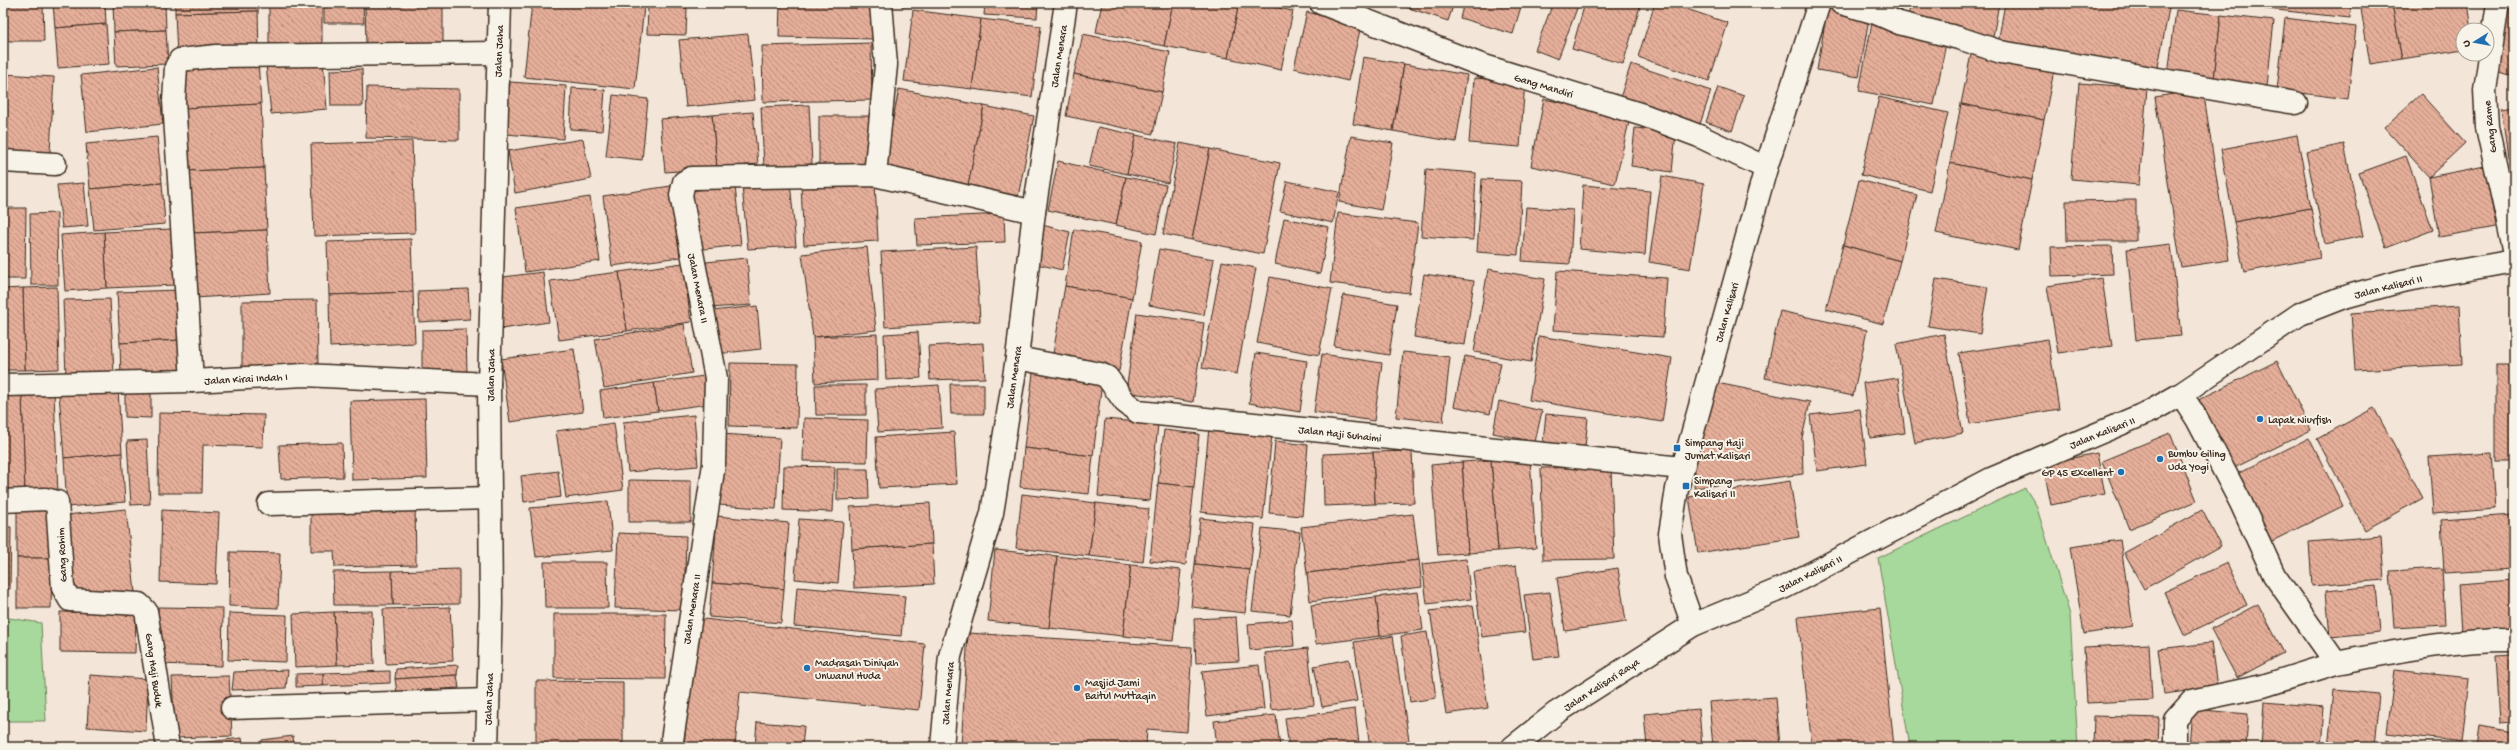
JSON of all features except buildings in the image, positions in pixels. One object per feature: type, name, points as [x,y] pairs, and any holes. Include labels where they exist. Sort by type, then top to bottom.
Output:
[{"type":"street","name":"Jalan Jaha","points":[[486,747],[491,604],[490,384],[500,3]]},
{"type":"street","points":[[875,175],[886,65],[881,3]]},
{"type":"street","name":"Jalan Menara","points":[[942,747],[950,656],[992,513],[1017,358],[1034,212],[1066,3]]},
{"type":"street","name":"Gang Mandiri","points":[[1321,3],[1481,65],[1643,115],[1699,136],[1766,168]]},
{"type":"street","name":"Jalan Kalisari","points":[[1693,625],[1676,577],[1670,534],[1682,468],[1766,168],[1819,3]]},
{"type":"street","points":[[1841,3],[1876,13],[1899,23],[1959,38],[2001,52],[2296,103]]},
{"type":"street","name":"Gang Rame","points":[[2498,3],[2485,90],[2487,127],[2514,249]]},
{"type":"street","points":[[192,381],[174,101],[176,67],[180,60],[216,56],[498,53]]},
{"type":"street","points":[[3,162],[55,164]]},
{"type":"street","name":"Jalan Menara II","points":[[671,747],[714,464],[716,378],[681,188],[684,182],[691,178],[875,175],[1034,212]]},
{"type":"street","name":"Jalan Kalisari II","points":[[1693,625],[1785,586],[1991,479],[2033,460],[2119,426],[2182,394],[2278,327],[2321,304],[2402,281],[2514,261]]},
{"type":"street","name":"Jalan Haji Suhaimi","points":[[1017,358],[1100,374],[1107,377],[1125,402],[1138,412],[1682,468]]},
{"type":"street","name":"Jalan Kirai Indah I","points":[[3,385],[192,381],[304,375],[490,384]]},
{"type":"street","points":[[2182,394],[2198,419],[2241,504],[2274,575],[2336,663]]},
{"type":"street","points":[[269,504],[490,498]]},
{"type":"street","name":"Gang Rohim","points":[[3,500],[45,499],[57,502],[63,588],[70,600],[130,603]]},
{"type":"street","name":"Gang Haji Buduk","points":[[130,603],[139,604],[146,611],[168,747]]},
{"type":"street","name":"Jalan Kalisari Raya","points":[[1513,747],[1556,713],[1693,625]]},
{"type":"street","points":[[2174,747],[2175,720],[2192,701],[2262,686],[2336,663],[2401,650],[2479,639],[2514,640]]},
{"type":"street","points":[[232,708],[488,700]]},
{"type":"green space","points":[[2025,488],[2036,505],[2070,615],[2078,747],[1910,747],[1878,558]]},
{"type":"green space","points":[[3,617],[41,623],[46,721],[3,721]]},
{"type":"place","name":"Lapak Niurfish","points":[[2260,419]]},
{"type":"place","name":"Simpang Haji Jumat Kalisari","points":[[1677,448]]},
{"type":"place","name":"Bumbu Giling Uda Yogi","points":[[2160,459]]},
{"type":"place","name":"GP 45 Excellent","points":[[2121,472]]},
{"type":"place","name":"Simpang Kalisari II","points":[[1686,486]]},
{"type":"place","name":"Madrasah Diniyah Unwanul Huda","points":[[807,668]]},
{"type":"place","name":"Masjid Jami Baitul Muttaqin","points":[[1077,688]]}]
